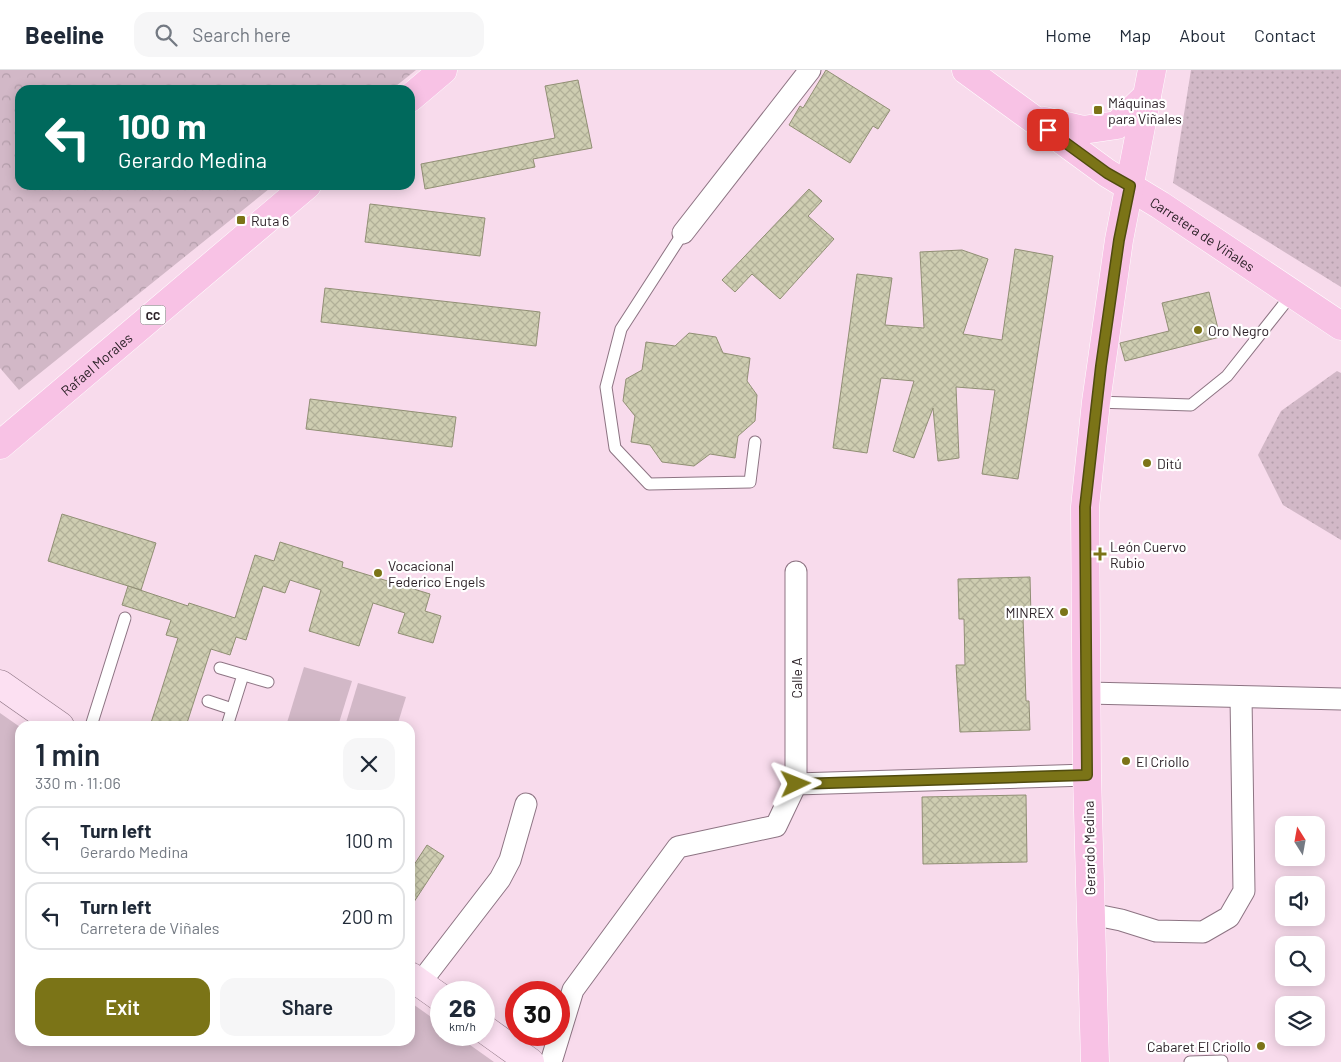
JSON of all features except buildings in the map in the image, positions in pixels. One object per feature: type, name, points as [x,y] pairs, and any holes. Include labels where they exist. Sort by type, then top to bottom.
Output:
[{"type":"main road","points":[[415,94],[443,70]]},
{"type":"main road","name":"Carretera de Viñales","points":[[966,70],[1107,173],[1130,186],[1341,326]]},
{"type":"main road","points":[[1033,119],[1083,130],[1117,125],[1149,83]]},
{"type":"main road","name":"Gerardo Medina","points":[[1094,1062],[1087,775],[1085,507],[1096,402],[1119,240],[1149,83]]},
{"type":"main road","name":"Rafael Morales","points":[[0,445],[301,190]]},
{"type":"main road","points":[[0,684],[53,721]]},
{"type":"main road","points":[[495,1037],[530,1062]]},
{"type":"street","points":[[683,233],[810,70]]},
{"type":"street","name":"Calle A","points":[[796,572],[796,784]]},
{"type":"street","points":[[1087,693],[1341,699]]},
{"type":"street","points":[[1091,914],[1121,920],[1156,931],[1203,932],[1229,916],[1244,891],[1242,696]]},
{"type":"street","points":[[551,1062],[573,990],[678,846],[776,826],[796,784],[1087,775]]},
{"type":"street","points":[[424,986],[500,879],[510,860],[526,804]]},
{"type":"lane","points":[[683,233],[621,329],[606,387],[614,448],[649,484],[750,482],[756,442]]},
{"type":"lane","points":[[1096,402],[1191,405],[1227,376],[1292,294]]},
{"type":"lane","points":[[93,721],[125,618]]},
{"type":"lane","points":[[220,668],[268,682]]},
{"type":"lane","points":[[228,721],[243,675]]},
{"type":"lane","points":[[208,702],[232,709]]},
{"type":"lane","points":[[1190,1062],[1222,1060]]},
{"type":"green space","points":[[0,70],[416,70],[397,85],[15,85],[15,190],[268,190],[19,390],[0,368]]},
{"type":"green space","points":[[1191,70],[1341,70],[1341,287],[1173,183]]},
{"type":"green space","points":[[1337,371],[1341,373],[1341,540],[1283,505],[1258,455],[1281,411]]},
{"type":"green space","points":[[304,667],[352,681],[340,721],[288,721]]},
{"type":"green space","points":[[358,683],[406,697],[399,721],[347,721]]},
{"type":"green space","points":[[0,713],[15,724],[15,1046],[415,1046],[415,1006],[430,1016],[430,1046],[471,1046],[494,1062],[0,1062]]},
{"type":"place","name":"Máquinas para Viñales","points":[[1098,110]]},
{"type":"place","name":"Ruta 6","points":[[241,220]]},
{"type":"place","name":"Oro Negro","points":[[1198,330]]},
{"type":"place","name":"Ditú","points":[[1147,463]]},
{"type":"place","name":"León Cuervo Rubio","points":[[1100,554]]},
{"type":"place","name":"Vocacional Federico Engels","points":[[378,573]]},
{"type":"place","name":"MINREX","points":[[1064,612]]},
{"type":"place","name":"El Criollo","points":[[1126,761]]},
{"type":"place","name":"Cabaret El Criollo","points":[[1261,1046]]},
{"type":"route","points":[[796,784],[1087,775],[1085,507],[1101,366],[1119,240],[1130,186],[1107,173],[1048,130]]}]
